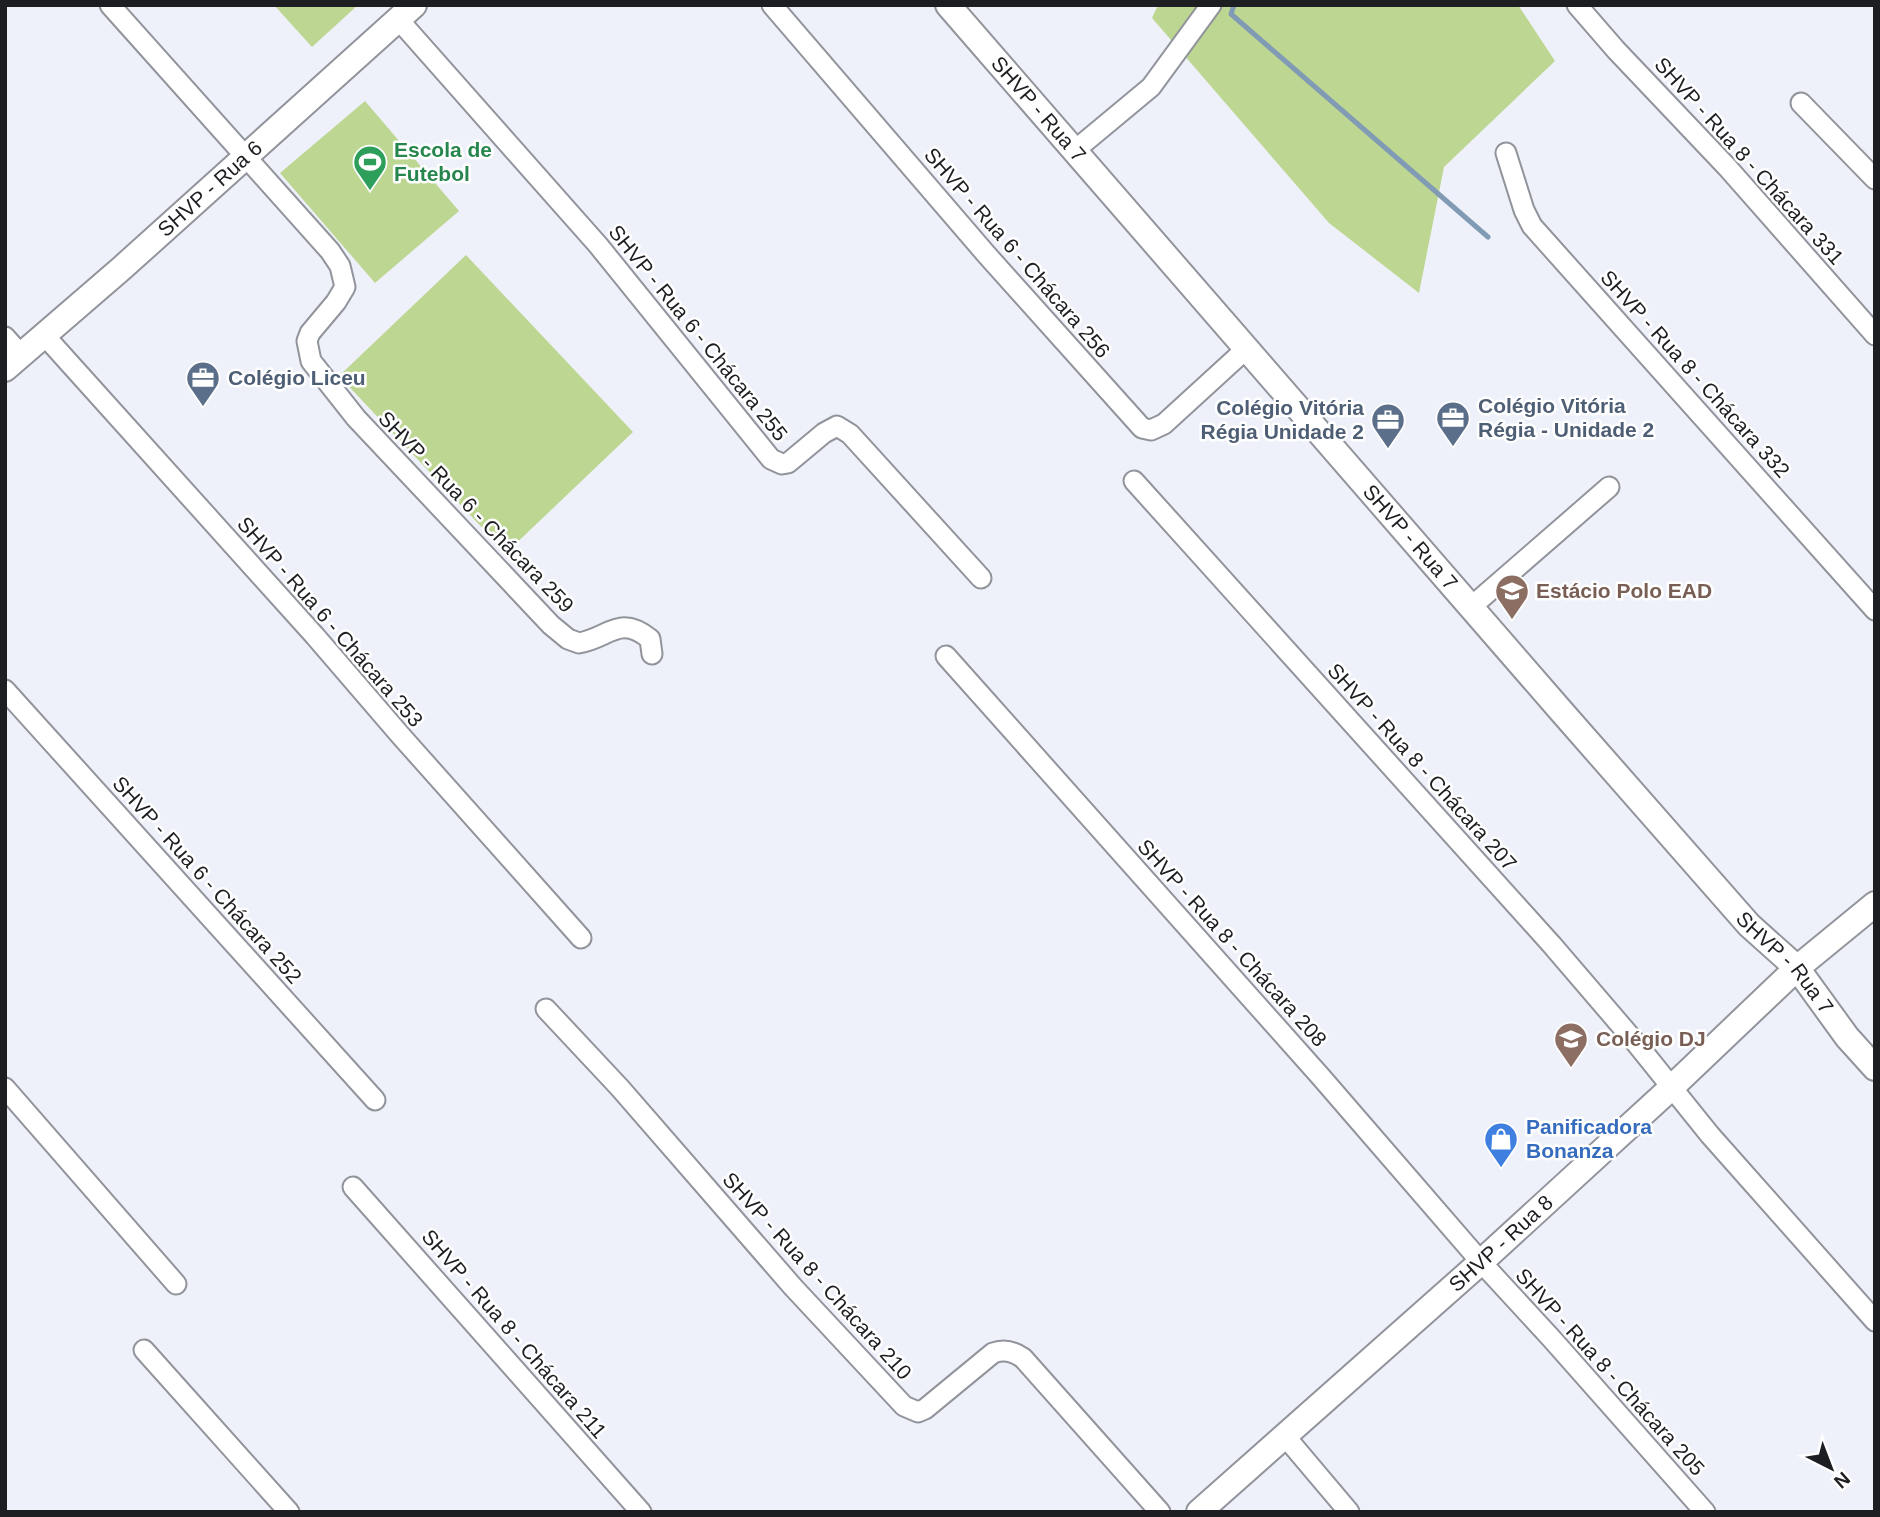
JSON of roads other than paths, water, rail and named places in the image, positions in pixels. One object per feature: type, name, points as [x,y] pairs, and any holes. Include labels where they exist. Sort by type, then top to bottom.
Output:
[{"type":"street","name":"SHVP - Rua 6 - Chácara 259","points":[[110,5],[247,156],[340,266],[345,287],[336,302],[310,332],[308,352],[315,367],[356,418],[556,630],[579,643],[613,628],[635,629],[650,639],[652,654]]},
{"type":"street","name":"SHVP - Rua 6 - Chácara 256","points":[[772,5],[1142,428],[1151,430],[1164,424],[1245,350]]},
{"type":"street","name":"SHVP - Rua 7","points":[[948,5],[1245,350],[1369,487],[1749,925],[1797,968],[1847,1037],[1875,1068]]},
{"type":"street","points":[[1074,151],[1151,87],[1211,5]]},
{"type":"street","name":"SHVP - Rua 8 - Chácara 331","points":[[1577,5],[1727,167],[1875,335]]},
{"type":"street","name":"SHVP - Rua 6","points":[[11,354],[45,336],[406,12]]},
{"type":"street","name":"SHVP - Rua 6 - Chácara 255","points":[[406,12],[771,459],[782,464],[788,463],[824,433],[837,426],[842,428],[981,578]]},
{"type":"street","points":[[1801,103],[1875,179]]},
{"type":"street","name":"SHVP - Rua 8 - Chácara 332","points":[[1506,153],[1524,210],[1532,226],[1875,610]]},
{"type":"street","name":"SHVP - Rua 6 - Chácara 253","points":[[45,336],[315,636],[581,938]]},
{"type":"street","name":"SHVP - Rua 8 - Chácara 207","points":[[1134,481],[1552,945],[1671,1088],[1875,1321]]},
{"type":"street","points":[[1471,607],[1609,486]]},
{"type":"street","name":"SHVP - Rua 8 - Chácara 208","points":[[946,656],[1321,1077],[1480,1262]]},
{"type":"street","name":"SHVP - Rua 6 - Chácara 252","points":[[5,690],[309,1030],[375,1100]]},
{"type":"street","name":"SHVP - Rua 8","points":[[1199,1512],[1480,1262],[1671,1088],[1797,968],[1875,904]]},
{"type":"street","name":"SHVP - Rua 8 - Chácara 210","points":[[547,1009],[620,1088],[793,1286],[904,1406],[918,1412],[925,1409],[993,1353],[1001,1350],[1014,1352],[1023,1358],[1160,1512]]},
{"type":"street","points":[[5,1088],[176,1284]]},
{"type":"street","name":"SHVP - Rua 8 - Chácara 211","points":[[353,1187],[641,1512]]},
{"type":"street","name":"SHVP - Rua 8 - Chácara 205","points":[[1480,1262],[1705,1512]]},
{"type":"street","points":[[145,1350],[289,1512]]},
{"type":"street","points":[[1284,1435],[1349,1512]]},
{"type":"waterway","points":[[1234,5],[1231,14],[1488,237]]},
{"type":"place","name":"Escola de Futebol","points":[[370,192]]},
{"type":"place","name":"Colégio Liceu","points":[[203,408]]},
{"type":"place","name":"Colégio Vitória Régia - Unidade 2","points":[[1453,448]]},
{"type":"place","name":"Colégio Vitória Régia Unidade 2","points":[[1388,450]]},
{"type":"place","name":"Estácio Polo EAD","points":[[1512,621]]},
{"type":"place","name":"Colégio DJ","points":[[1571,1069]]},
{"type":"place","name":"Panificadora Bonanza","points":[[1501,1169]]}]
